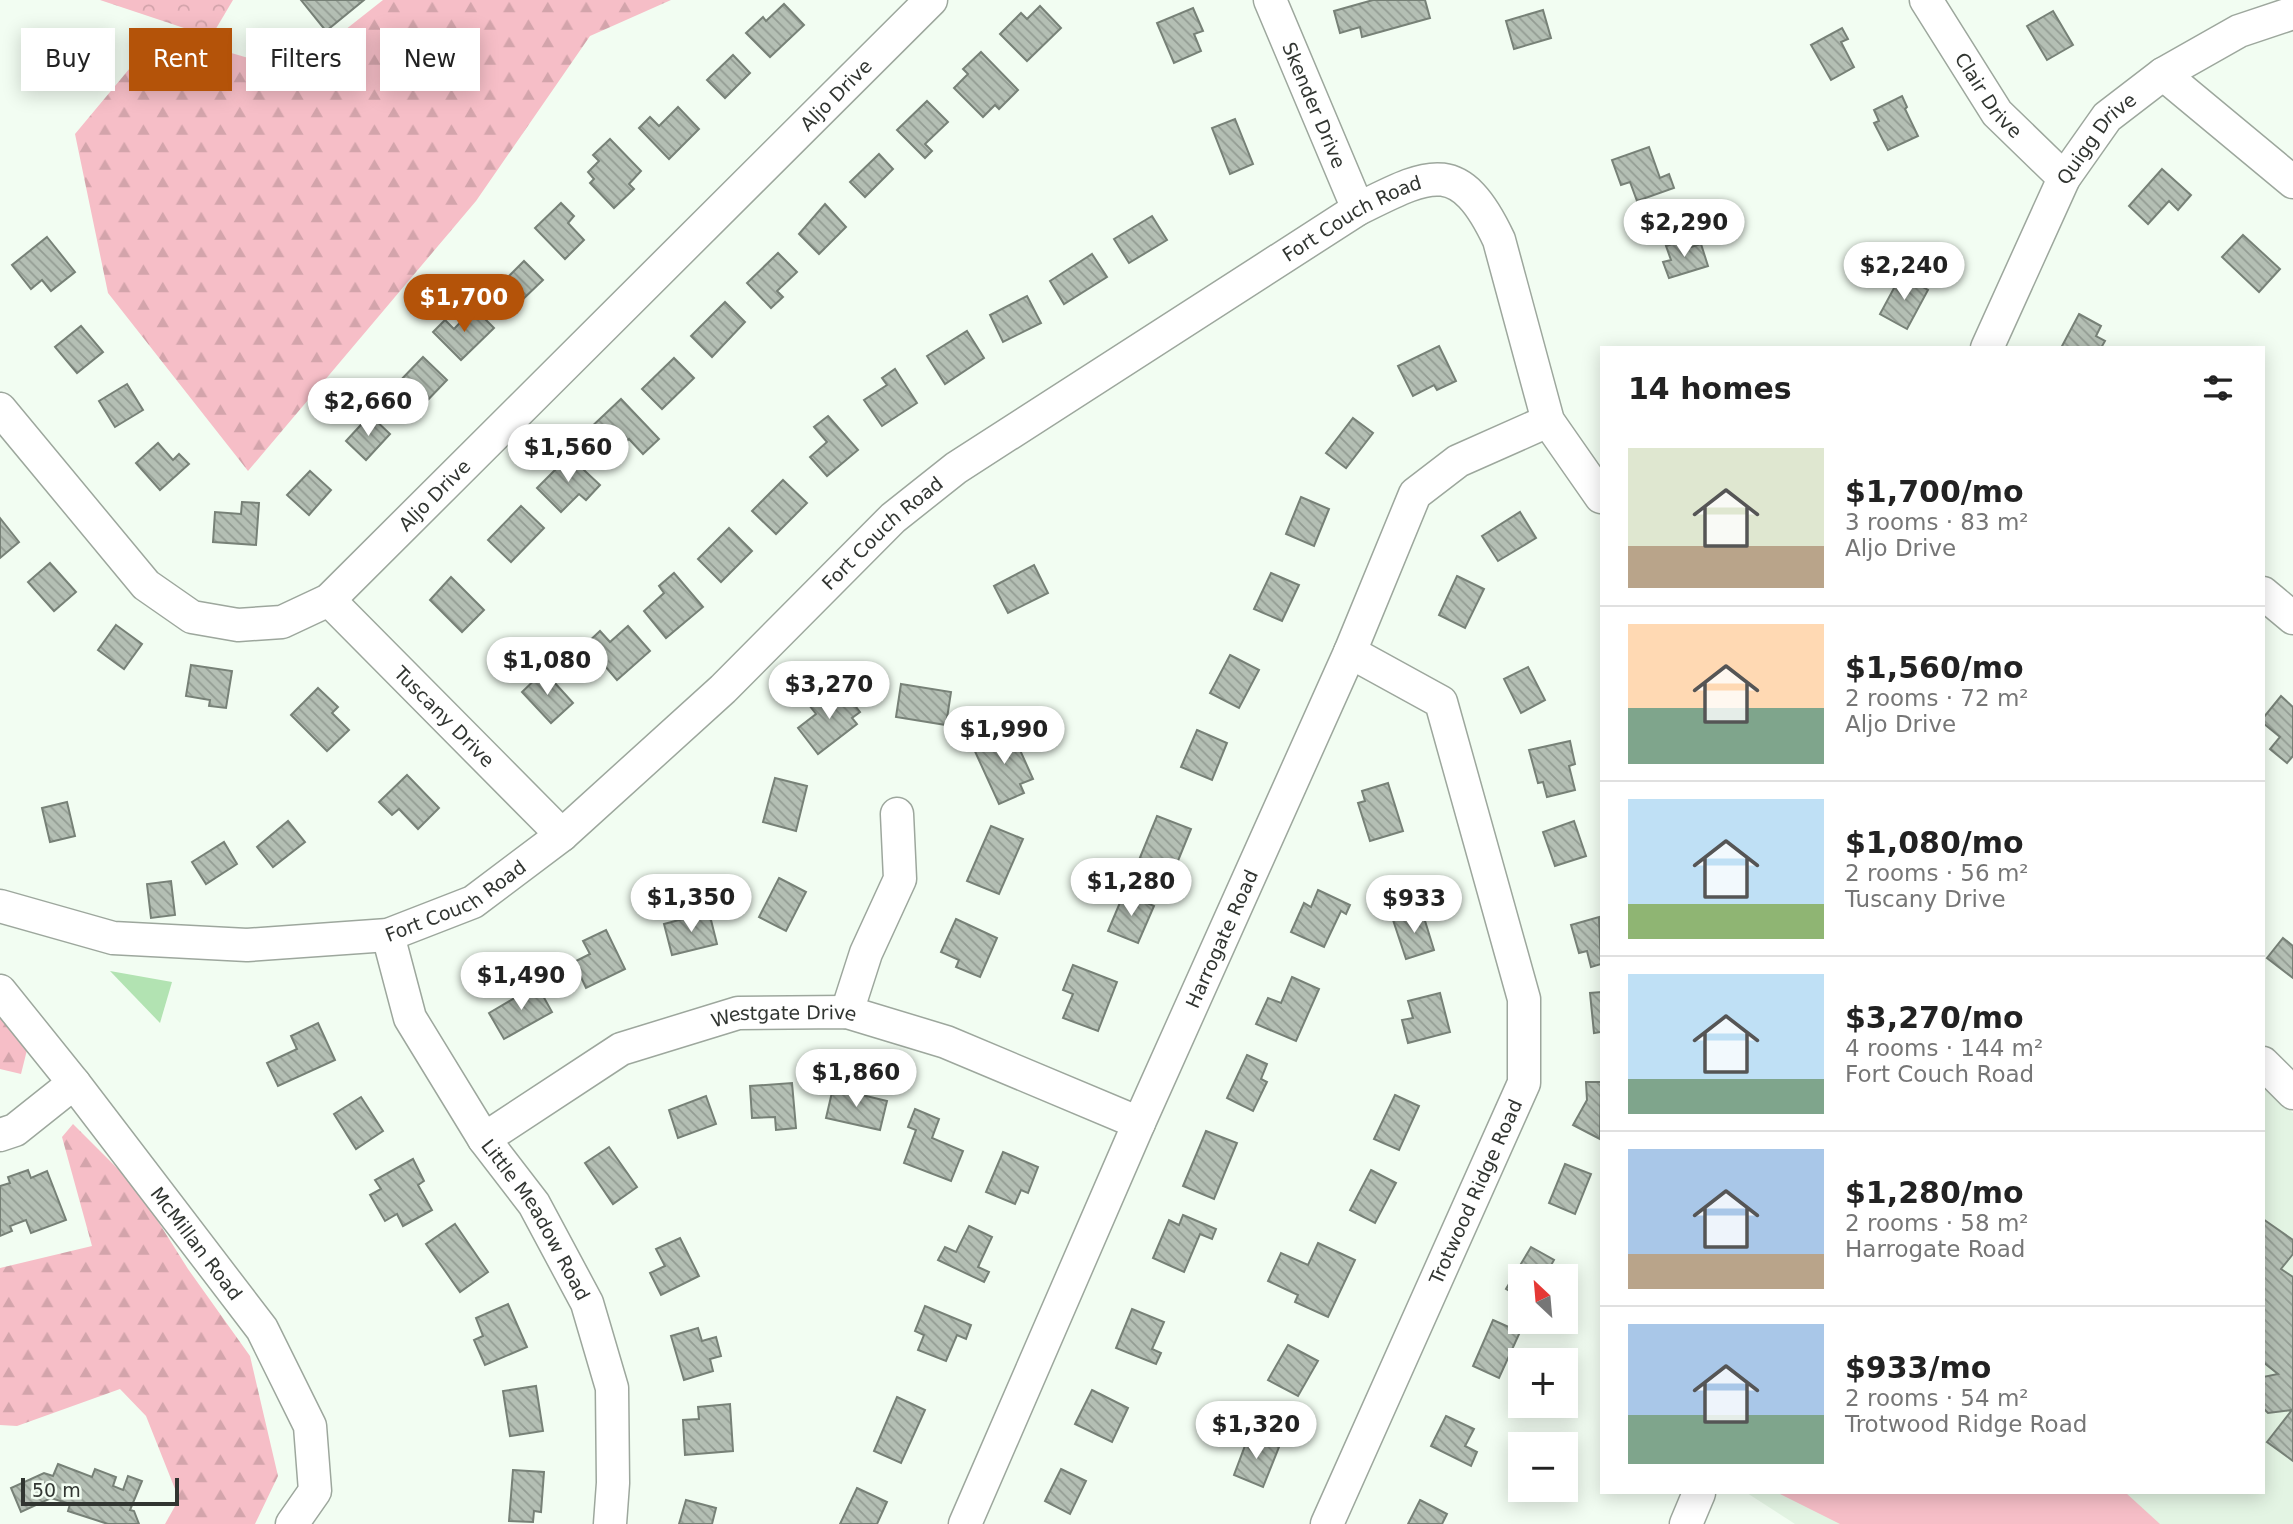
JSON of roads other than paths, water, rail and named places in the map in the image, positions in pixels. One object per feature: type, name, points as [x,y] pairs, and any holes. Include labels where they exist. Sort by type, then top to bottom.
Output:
[{"type":"street","name":"Aljo Drive","points":[[0,409],[146,585],[192,617],[238,625],[282,622],[328,600],[931,0]]},
{"type":"street","name":"Skender Drive","points":[[1270,0],[1358,209]]},
{"type":"street","name":"Clair Drive","points":[[1926,0],[1997,113],[2064,178]]},
{"type":"street","name":"Quigg Drive","points":[[1988,346],[2064,178],[2107,117],[2163,74],[2239,31],[2293,13]]},
{"type":"street","points":[[2163,74],[2293,182]]},
{"type":"street","name":"Fort Couch Road","points":[[0,906],[113,938],[247,945],[388,935],[473,902],[562,835],[723,689],[893,518],[967,461],[1358,209],[1404,187],[1434,177],[1458,184],[1472,194],[1486,212],[1499,240],[1548,421],[1600,496]]},
{"type":"street","name":"Harrogate Road","points":[[965,1524],[1139,1123],[1350,652],[1415,494],[1458,461],[1548,421]]},
{"type":"street","points":[[2265,595],[2293,618]]},
{"type":"street","name":"Tuscany Drive","points":[[328,600],[562,835]]},
{"type":"street","name":"Trotwood Ridge Road","points":[[1327,1524],[1524,1083],[1524,999],[1441,702],[1350,652]]},
{"type":"street","points":[[847,1012],[866,953],[900,879],[897,814]]},
{"type":"street","name":"Little Meadow Road","points":[[388,935],[410,1018],[484,1139],[534,1205],[587,1303],[612,1388],[614,1483],[610,1524]]},
{"type":"street","name":"McMillan Road","points":[[0,991],[74,1083],[262,1329],[310,1426],[315,1491],[292,1524]]},
{"type":"street","name":"Westgate Drive","points":[[484,1139],[621,1049],[738,1013],[847,1012],[946,1042],[1139,1123]]},
{"type":"street","points":[[2265,1065],[2293,1093]]},
{"type":"street","points":[[0,1135],[15,1130],[74,1083]]},
{"type":"street","points":[[1686,1524],[1699,1494]]}]
